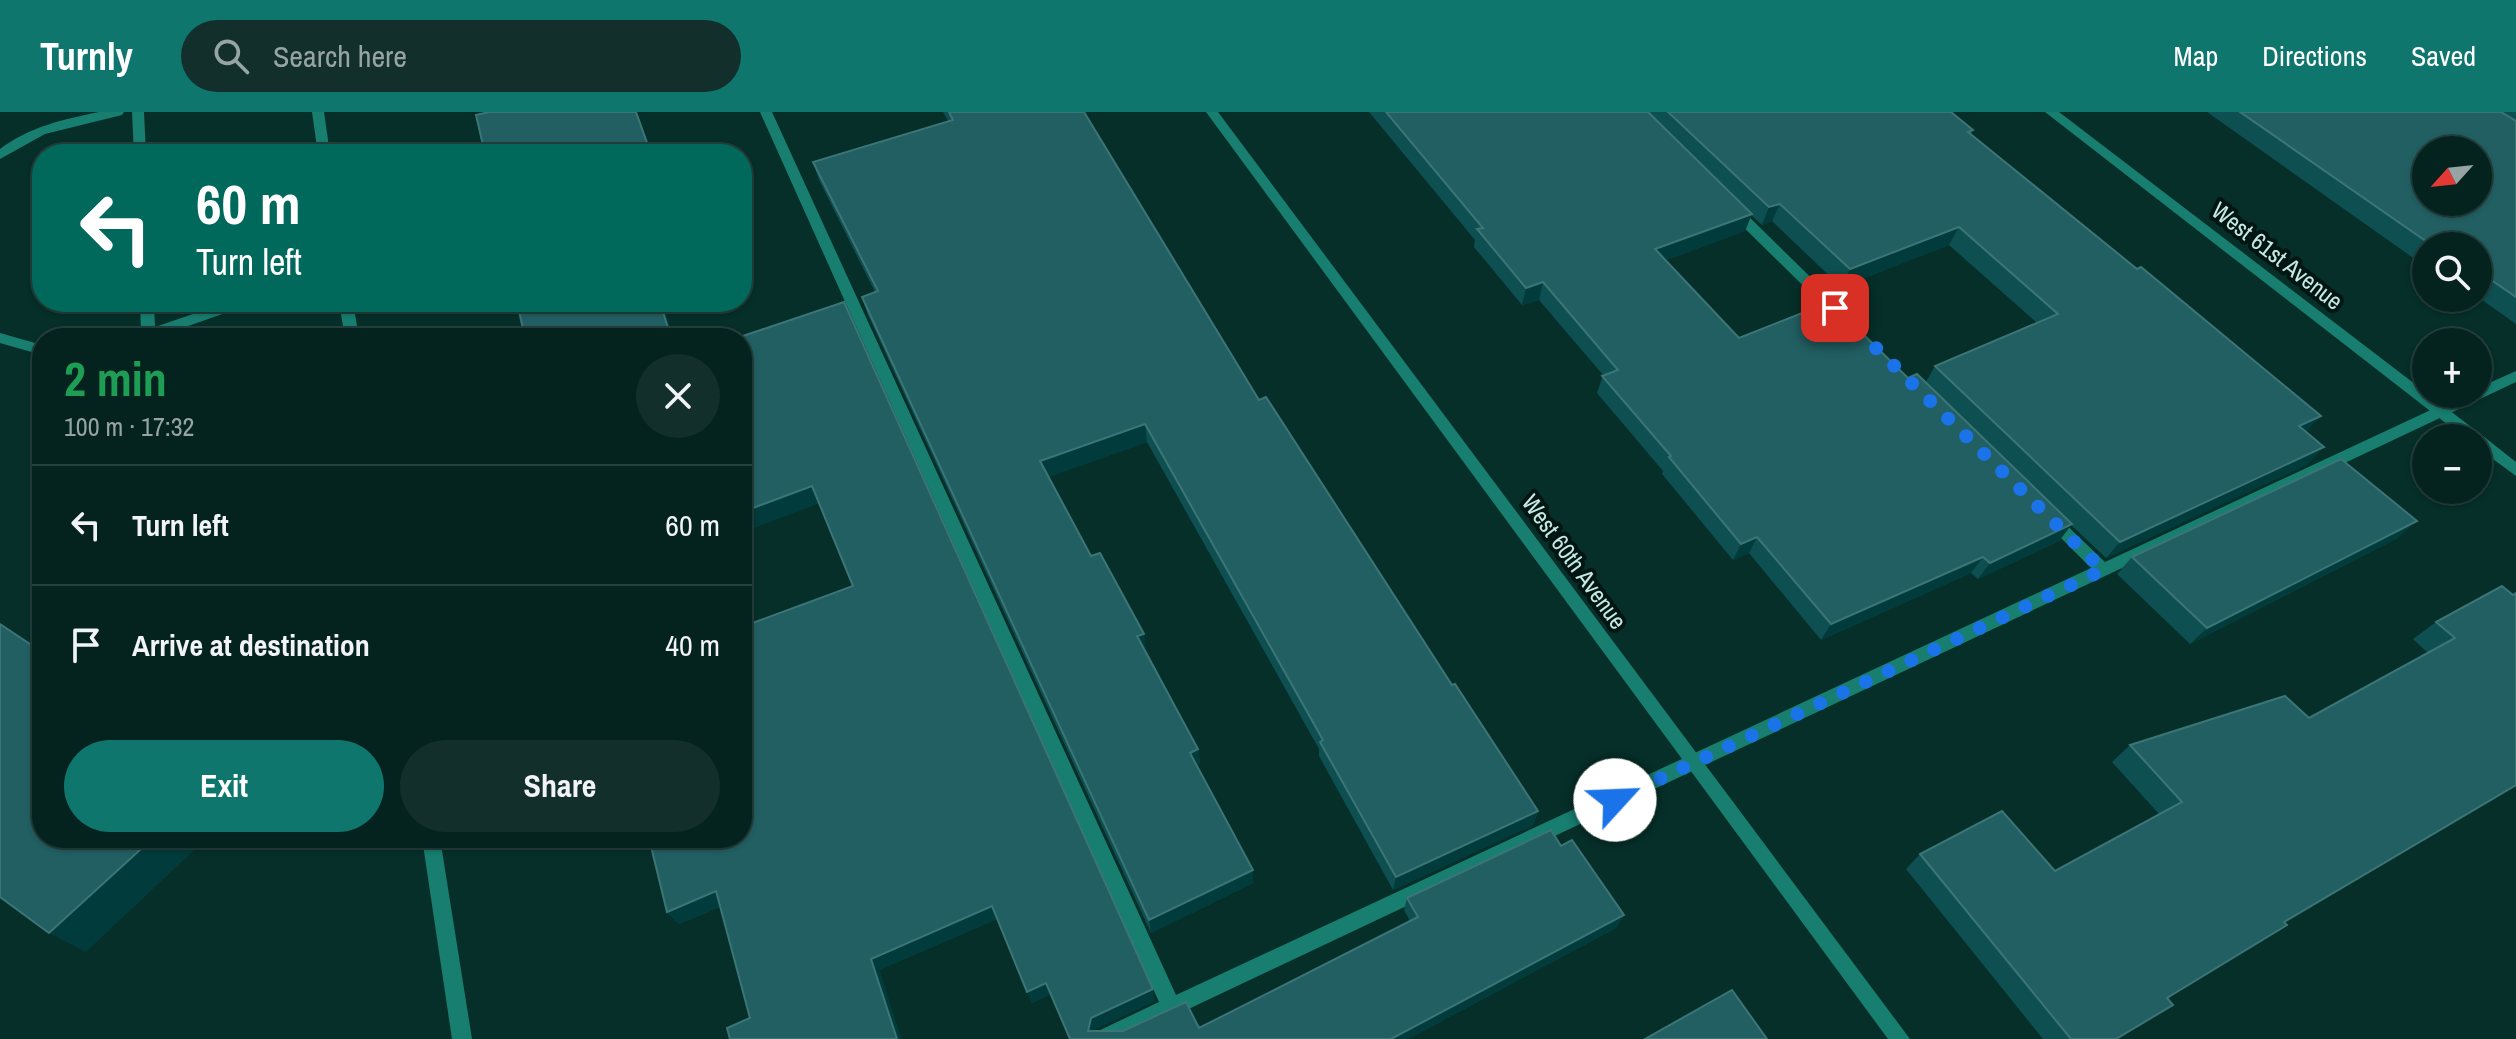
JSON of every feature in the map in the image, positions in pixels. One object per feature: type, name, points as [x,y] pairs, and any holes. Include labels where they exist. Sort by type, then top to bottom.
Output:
[{"type":"street","points":[[0,155],[15,142],[64,123],[118,112]]},
{"type":"street","points":[[138,112],[140,144]]},
{"type":"street","points":[[318,112],[323,144]]},
{"type":"street","points":[[766,112],[1171,1006]]},
{"type":"street","name":"West 60th Avenue","points":[[1212,112],[1900,1039]]},
{"type":"street","name":"West 61st Avenue","points":[[2051,112],[2457,424]]},
{"type":"street","points":[[1726,201],[1851,324]]},
{"type":"street","points":[[169,328],[215,312]]},
{"type":"street","points":[[0,338],[32,347]]},
{"type":"street","points":[[2492,387],[2516,376]]},
{"type":"street","points":[[1103,1039],[2448,408]]},
{"type":"street","name":"West 61st Avenue","points":[[2492,451],[2516,470]]},
{"type":"street","points":[[2034,503],[2103,570]]},
{"type":"street","points":[[433,848],[462,1039]]},
{"type":"building","points":[[489,112],[636,112],[647,144],[483,144],[476,115]]},
{"type":"building","points":[[949,112],[1084,112],[1259,400],[1266,397],[1452,685],[1455,684],[1538,811],[1396,877],[1320,742],[1323,740],[1145,424],[1040,461],[1091,556],[1100,553],[1144,634],[1137,636],[1198,749],[1190,753],[1253,870],[1149,920],[862,297],[878,291],[813,162],[953,120]]},
{"type":"building","points":[[1386,112],[1648,112],[1752,214],[1655,249],[1739,338],[1830,302],[1908,378],[1917,374],[2072,524],[1990,563],[1983,557],[1831,624],[1757,537],[1741,544],[1602,376],[1618,370],[1543,282],[1526,288],[1477,229],[1483,228]]},
{"type":"building","points":[[1668,112],[1951,112],[1973,130],[1968,132],[2137,269],[2141,267],[2321,416],[2299,426],[2324,447],[2120,542],[1935,366],[2058,314],[1959,227],[1850,269],[1780,204],[1769,207]]},
{"type":"building","points":[[2240,112],[2501,112],[2516,121],[2516,297],[2492,281],[2492,232],[2413,232]]},
{"type":"building","points":[[844,302],[1153,989],[1091,1018],[1088,1031],[1123,1031],[1186,1002],[1199,1028],[1418,917],[1407,898],[1551,830],[1561,846],[1572,840],[1624,915],[1391,1039],[1070,1039],[1046,983],[1027,992],[992,906],[871,959],[897,1039],[730,1039],[727,1028],[750,1018],[716,891],[667,912],[651,848],[752,848],[752,623],[853,586],[812,486],[752,508],[752,333]]},
{"type":"building","points":[[519,312],[663,312],[668,328],[523,328]]},
{"type":"building","points":[[2341,459],[2417,521],[2207,628],[2132,557]]},
{"type":"building","points":[[2502,586],[2513,595],[2516,593],[2516,785],[2284,922],[2287,925],[2167,998],[2173,1005],[2116,1039],[2071,1039],[1920,854],[2002,811],[2055,871],[2182,802],[2130,745],[2285,696],[2309,718],[2455,638],[2436,622]]},
{"type":"building","points":[[0,624],[32,645],[32,848],[142,848],[49,933],[0,897]]},
{"type":"building","points":[[1732,990],[1767,1039],[1645,1039]]},
{"type":"route","points":[[1615,800],[2103,570],[1835,308]]}]
